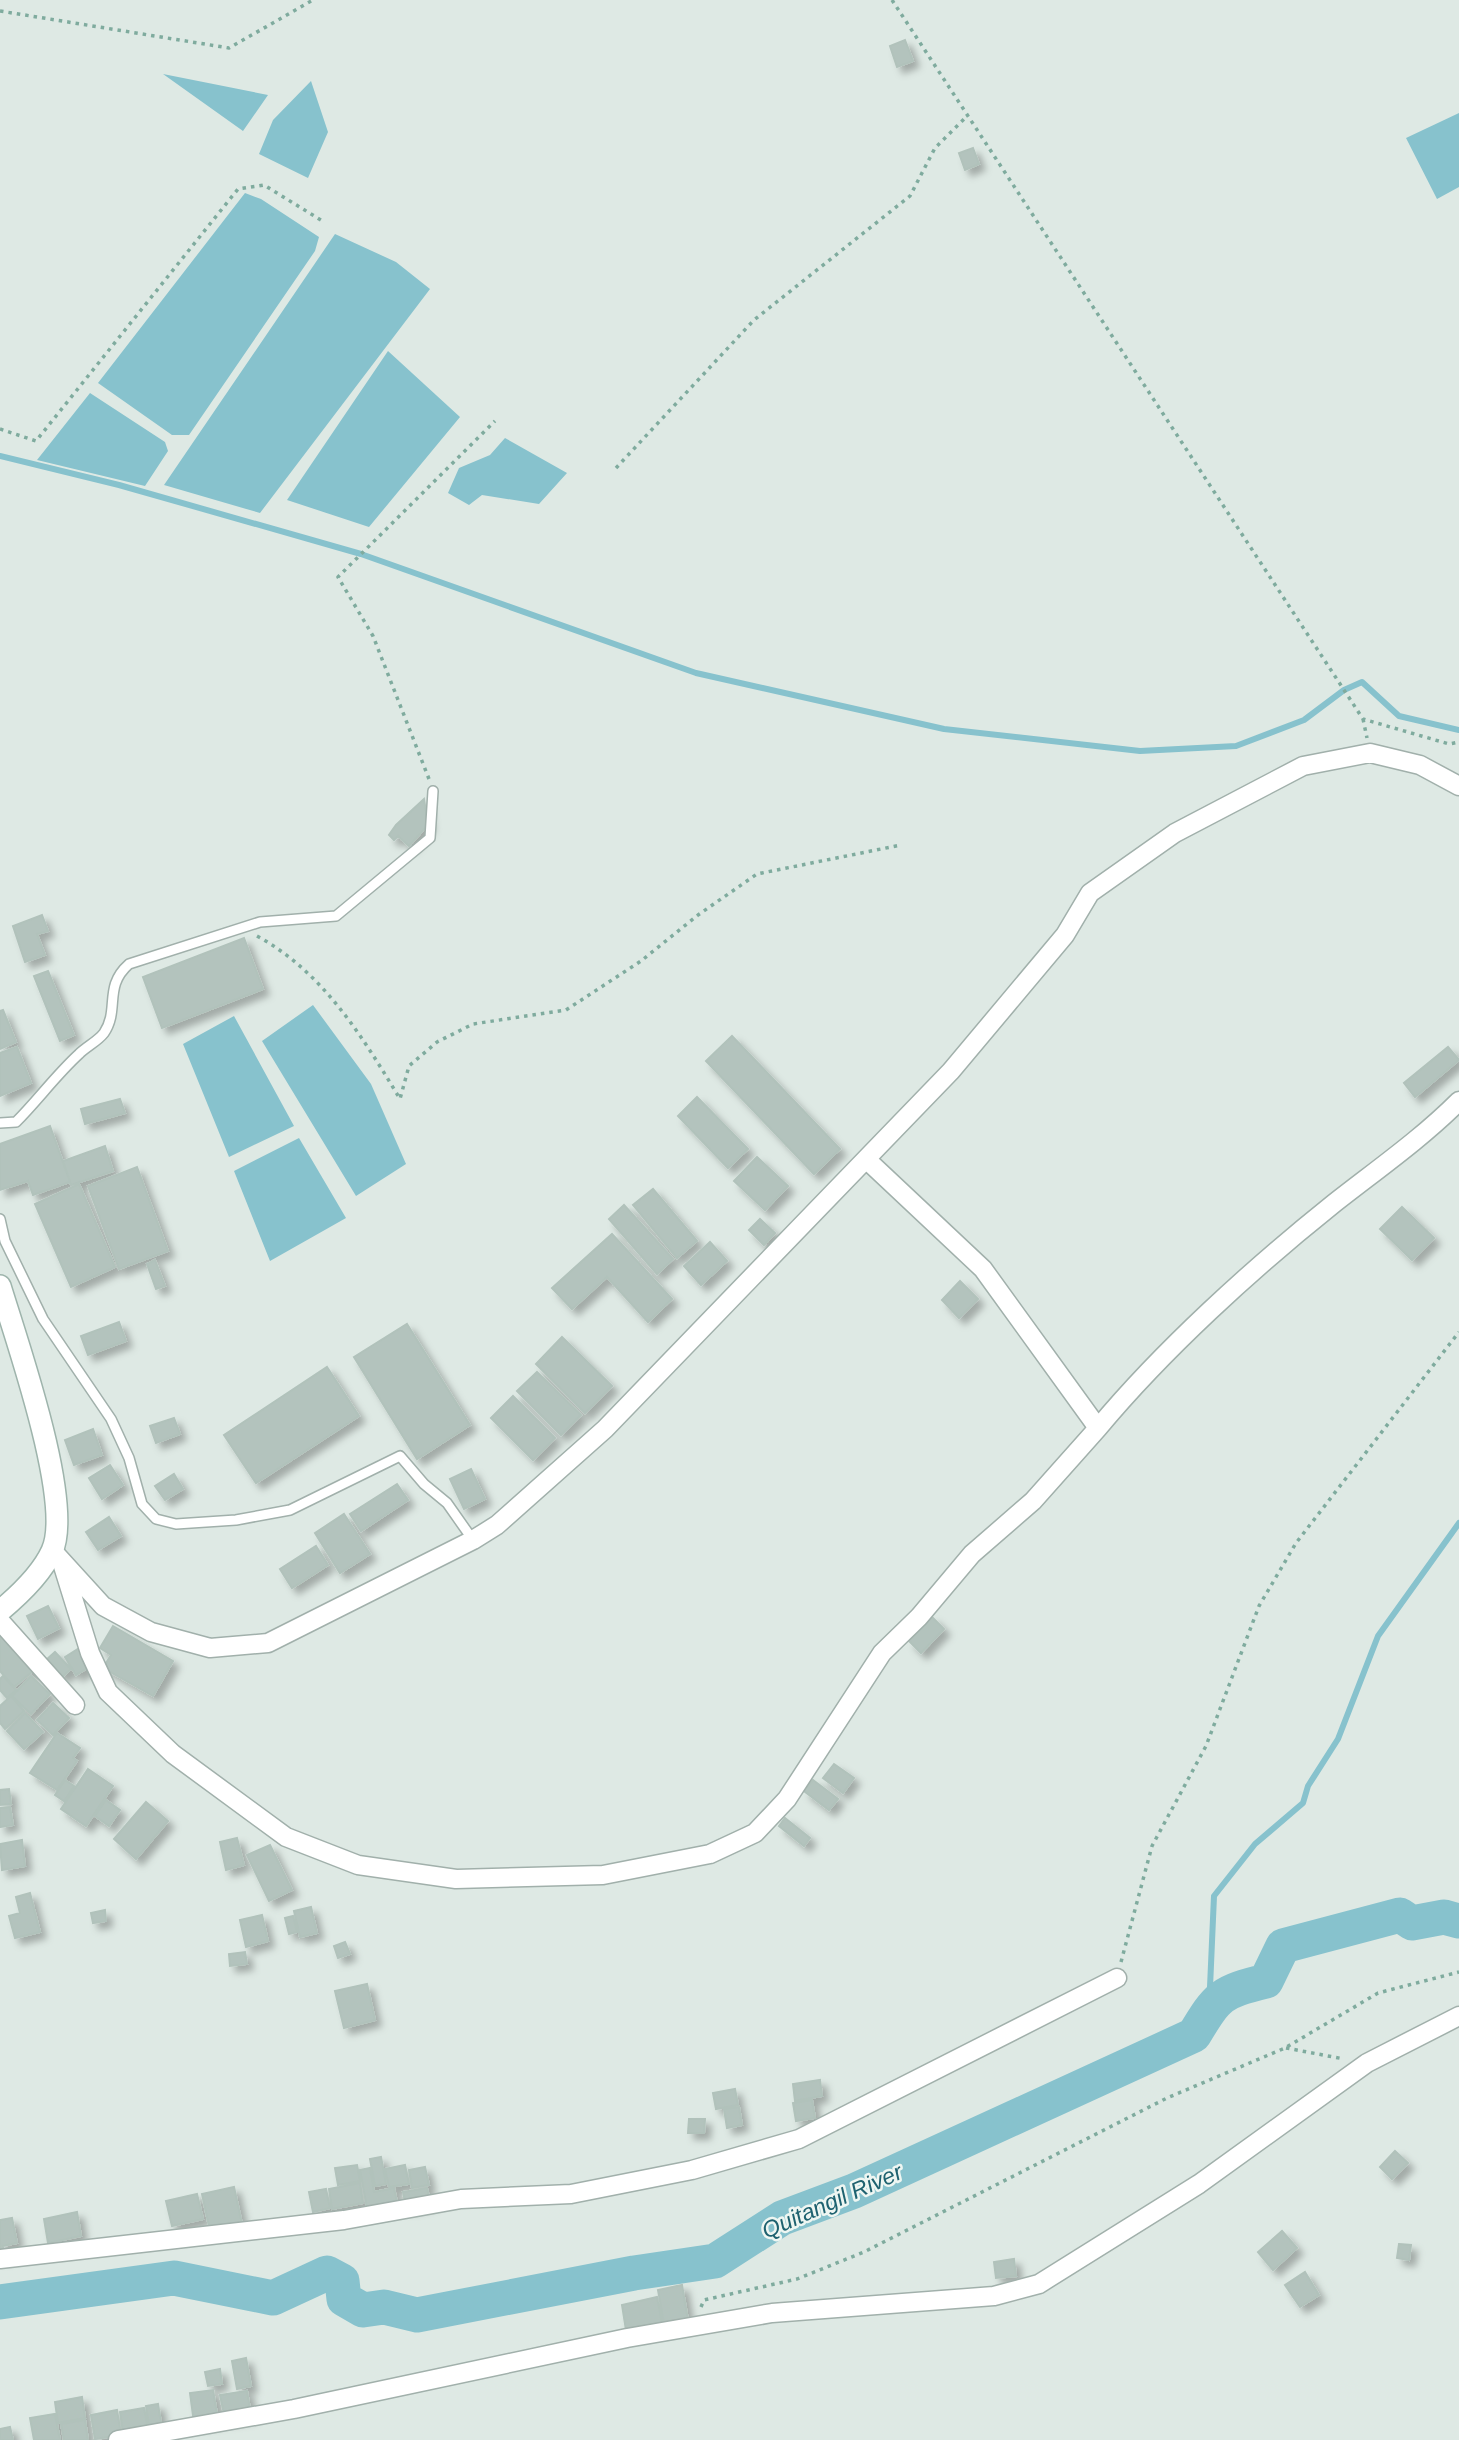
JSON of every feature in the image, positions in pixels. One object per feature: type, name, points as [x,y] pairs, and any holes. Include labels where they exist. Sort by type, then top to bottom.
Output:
[{"type":"street","points":[[57,1557],[103,1606],[151,1632],[210,1647],[268,1643],[473,1540],[497,1525],[605,1429],[866,1158],[984,1032],[1065,935],[1090,893],[1175,833],[1303,766],[1370,754],[1420,765],[1459,786]]},
{"type":"street","points":[[0,1286],[31,1389],[55,1492],[57,1557],[90,1653],[108,1692],[173,1754],[286,1837],[358,1865],[456,1879],[603,1875],[710,1854],[755,1833],[787,1799],[882,1653],[919,1616],[972,1555],[1032,1501],[1121,1400],[1244,1282],[1331,1206],[1427,1133],[1459,1101]]},
{"type":"street","points":[[866,1158],[983,1269],[1098,1428]]},
{"type":"street","points":[[0,1611],[57,1557]]},
{"type":"street","points":[[0,1621],[75,1705]]},
{"type":"street","points":[[0,2259],[344,2220],[461,2199],[571,2194],[692,2170],[799,2139],[1117,1978]]},
{"type":"street","points":[[118,2440],[294,2409],[772,2313],[994,2296],[1039,2284],[1199,2183],[1367,2063],[1459,2016]]},
{"type":"lane","points":[[0,1124],[16,1122],[45,1088],[103,1034],[111,1016],[112,991],[118,974],[130,964],[260,922],[336,915],[365,895],[430,838],[433,791]]},
{"type":"lane","points":[[0,1220],[5,1241],[37,1307],[111,1419],[129,1458],[142,1504],[156,1519],[176,1524],[236,1520],[290,1510],[400,1456],[424,1484],[447,1503],[473,1540]]},
{"type":"path","points":[[0,11],[229,48],[313,0]]},
{"type":"path","points":[[891,0],[1363,719],[1449,744],[1459,744]]},
{"type":"path","points":[[616,468],[754,320],[910,196],[935,148],[967,116]]},
{"type":"path","points":[[0,429],[36,441],[238,189],[264,185],[324,222]]},
{"type":"path","points":[[433,791],[373,636],[338,577],[495,421]]},
{"type":"path","points":[[243,928],[301,964],[367,1044],[400,1099],[409,1066],[437,1042],[473,1024],[566,1010],[641,961],[698,915],[757,874],[901,845]]},
{"type":"path","points":[[1117,1978],[1152,1846],[1206,1746],[1259,1606],[1296,1543],[1325,1503],[1459,1332]]},
{"type":"path","points":[[692,2327],[704,2300],[797,2279],[864,2252],[1167,2098],[1285,2048],[1378,1993],[1459,1972]]},
{"type":"path","points":[[1285,2048],[1367,2063]]},
{"type":"water","points":[[163,74],[268,95],[243,131]]},
{"type":"water","points":[[311,81],[328,132],[308,178],[259,154],[273,120]]},
{"type":"water","points":[[1459,113],[1459,187],[1437,199],[1406,138]]},
{"type":"water","points":[[245,193],[261,199],[319,237],[315,251],[189,435],[172,435],[98,383]]},
{"type":"water","points":[[335,234],[396,262],[430,289],[260,513],[164,485]]},
{"type":"water","points":[[388,351],[460,417],[369,527],[287,500]]},
{"type":"water","points":[[90,393],[165,442],[168,451],[145,486],[37,460]]},
{"type":"water","points":[[505,438],[567,473],[539,504],[482,495],[469,505],[448,493],[459,468],[490,455]]},
{"type":"water","points":[[313,1005],[371,1084],[406,1164],[356,1196],[262,1041]]},
{"type":"water","points":[[234,1016],[294,1126],[229,1157],[183,1044]]},
{"type":"water","points":[[299,1138],[346,1218],[270,1261],[234,1171]]},
{"type":"building","points":[[905,40],[913,61],[897,67],[890,46]]},
{"type":"building","points":[[973,148],[979,164],[965,170],[959,153]]},
{"type":"building","points":[[424,799],[428,825],[409,846],[398,836],[394,840],[389,835],[396,825]]},
{"type":"building","points":[[42,915],[48,931],[37,934],[45,955],[25,962],[13,926]]},
{"type":"building","points":[[244,938],[263,989],[162,1028],[143,977]]},
{"type":"building","points":[[48,971],[74,1035],[60,1041],[34,976]]},
{"type":"building","points":[[3,1010],[16,1042],[0,1049],[0,1011]]},
{"type":"building","points":[[732,1036],[840,1149],[814,1174],[706,1061]]},
{"type":"building","points":[[17,1047],[31,1083],[0,1096],[0,1053]]},
{"type":"building","points":[[1448,1047],[1459,1060],[1415,1097],[1404,1083]]},
{"type":"building","points":[[697,1097],[748,1149],[728,1168],[678,1116]]},
{"type":"building","points":[[120,1099],[125,1113],[85,1124],[81,1109]]},
{"type":"building","points":[[50,1126],[70,1182],[33,1195],[28,1181],[0,1190],[0,1144]]},
{"type":"building","points":[[105,1146],[113,1171],[71,1185],[63,1161]]},
{"type":"building","points":[[757,1157],[788,1186],[765,1210],[734,1181]]},
{"type":"building","points":[[137,1167],[168,1251],[119,1269],[88,1186]]},
{"type":"building","points":[[79,1184],[115,1267],[71,1287],[35,1204]]},
{"type":"building","points":[[653,1189],[697,1241],[677,1258],[633,1205]]},
{"type":"building","points":[[624,1205],[673,1259],[657,1274],[609,1219]]},
{"type":"building","points":[[1402,1207],[1434,1238],[1412,1260],[1380,1229]]},
{"type":"building","points":[[760,1219],[775,1233],[764,1245],[749,1230]]},
{"type":"building","points":[[612,1234],[672,1299],[648,1322],[607,1277],[572,1309],[552,1288]]},
{"type":"building","points":[[710,1242],[727,1261],[701,1285],[684,1266]]},
{"type":"building","points":[[155,1260],[165,1286],[156,1289],[147,1264]]},
{"type":"building","points":[[960,1281],[978,1299],[959,1318],[942,1300]]},
{"type":"building","points":[[119,1322],[126,1341],[88,1355],[81,1336]]},
{"type":"building","points":[[407,1324],[470,1425],[417,1459],[354,1357]]},
{"type":"building","points":[[562,1337],[612,1386],[585,1413],[536,1364]]},
{"type":"building","points":[[327,1367],[359,1416],[256,1483],[224,1435]]},
{"type":"building","points":[[537,1372],[581,1415],[561,1435],[517,1391]]},
{"type":"building","points":[[513,1396],[555,1438],[533,1460],[491,1418]]},
{"type":"building","points":[[174,1418],[180,1434],[156,1443],[150,1426]]},
{"type":"building","points":[[93,1429],[102,1455],[74,1465],[65,1440]]},
{"type":"building","points":[[110,1465],[123,1485],[102,1499],[89,1478]]},
{"type":"building","points":[[471,1469],[485,1499],[464,1509],[450,1479]]},
{"type":"building","points":[[174,1474],[183,1489],[165,1500],[155,1486]]},
{"type":"building","points":[[397,1484],[408,1500],[361,1531],[350,1514]]},
{"type":"building","points":[[344,1514],[370,1554],[340,1573],[315,1533]]},
{"type":"building","points":[[109,1517],[121,1536],[98,1550],[86,1532]]},
{"type":"building","points":[[316,1546],[328,1565],[292,1588],[280,1569]]},
{"type":"building","points":[[48,1606],[59,1628],[38,1639],[27,1616]]},
{"type":"building","points":[[932,1617],[944,1629],[921,1653],[909,1641]]},
{"type":"building","points":[[113,1626],[173,1661],[153,1696],[103,1668],[111,1655],[100,1648]]},
{"type":"building","points":[[0,1633],[33,1671],[14,1687],[0,1671]]},
{"type":"building","points":[[78,1649],[89,1667],[76,1675],[65,1657]]},
{"type":"building","points":[[55,1652],[71,1669],[62,1677],[46,1660]]},
{"type":"building","points":[[3,1676],[16,1690],[7,1698],[0,1690],[0,1679]]},
{"type":"building","points":[[31,1676],[50,1694],[31,1714],[12,1696]]},
{"type":"building","points":[[11,1696],[24,1711],[5,1729],[0,1723],[0,1706]]},
{"type":"building","points":[[53,1703],[69,1718],[53,1735],[37,1720]]},
{"type":"building","points":[[25,1713],[43,1732],[24,1749],[7,1731]]},
{"type":"building","points":[[57,1733],[80,1748],[73,1758],[77,1761],[57,1790],[30,1773]]},
{"type":"building","points":[[834,1764],[854,1778],[843,1793],[823,1778]]},
{"type":"building","points":[[88,1769],[113,1786],[86,1826],[61,1809]]},
{"type":"building","points":[[65,1780],[74,1786],[64,1801],[55,1795]]},
{"type":"building","points":[[813,1780],[838,1799],[829,1810],[804,1791]]},
{"type":"building","points":[[9,1789],[11,1804],[0,1805],[0,1790]]},
{"type":"building","points":[[106,1800],[120,1810],[109,1826],[95,1816]]},
{"type":"building","points":[[146,1802],[168,1821],[136,1859],[114,1839]]},
{"type":"building","points":[[10,1807],[13,1825],[0,1827],[0,1808]]},
{"type":"building","points":[[785,1818],[810,1838],[804,1846],[779,1826]]},
{"type":"building","points":[[237,1838],[244,1865],[226,1870],[220,1842]]},
{"type":"building","points":[[22,1840],[25,1866],[2,1870],[0,1844]]},
{"type":"building","points":[[270,1845],[292,1890],[269,1901],[247,1855]]},
{"type":"building","points":[[30,1893],[40,1932],[15,1938],[9,1916],[20,1913],[16,1897]]},
{"type":"building","points":[[311,1907],[317,1933],[300,1937],[294,1911]]},
{"type":"building","points":[[105,1910],[106,1921],[93,1923],[91,1913]]},
{"type":"building","points":[[262,1915],[268,1941],[246,1947],[240,1920]]},
{"type":"building","points":[[293,1916],[297,1932],[289,1934],[285,1918]]},
{"type":"building","points":[[345,1942],[350,1954],[338,1958],[334,1946]]},
{"type":"building","points":[[245,1952],[247,1964],[230,1966],[229,1954]]},
{"type":"building","points":[[367,1984],[375,2020],[344,2028],[335,1991]]},
{"type":"building","points":[[820,2080],[822,2096],[795,2101],[793,2084]]},
{"type":"building","points":[[735,2089],[738,2105],[716,2109],[713,2093]]},
{"type":"building","points":[[812,2100],[815,2118],[796,2121],[793,2103]]},
{"type":"building","points":[[739,2107],[742,2125],[727,2128],[724,2109]]},
{"type":"building","points":[[689,2119],[705,2119],[704,2133],[688,2133]]},
{"type":"building","points":[[1395,2151],[1408,2163],[1392,2179],[1380,2167]]},
{"type":"building","points":[[381,2157],[386,2184],[375,2186],[370,2159]]},
{"type":"building","points":[[357,2165],[360,2181],[338,2185],[335,2168]]},
{"type":"building","points":[[405,2165],[409,2184],[389,2187],[385,2169]]},
{"type":"building","points":[[425,2167],[429,2185],[412,2188],[409,2170]]},
{"type":"building","points":[[370,2168],[374,2192],[394,2188],[397,2202],[367,2208],[360,2170]]},
{"type":"building","points":[[360,2183],[363,2203],[332,2209],[329,2189]]},
{"type":"building","points":[[234,2187],[242,2224],[210,2231],[202,2194]]},
{"type":"building","points":[[427,2188],[430,2202],[406,2207],[403,2192]]},
{"type":"building","points":[[326,2189],[330,2208],[313,2212],[309,2192]]},
{"type":"building","points":[[197,2194],[203,2219],[172,2226],[166,2201]]},
{"type":"building","points":[[77,2212],[81,2236],[48,2243],[44,2219]]},
{"type":"building","points":[[12,2218],[17,2243],[3,2246],[5,2256],[0,2257],[0,2220]]},
{"type":"building","points":[[1282,2231],[1297,2248],[1273,2270],[1258,2252]]},
{"type":"building","points":[[1399,2244],[1411,2245],[1409,2260],[1397,2258]]},
{"type":"building","points":[[1014,2259],[1016,2276],[996,2278],[994,2262]]},
{"type":"building","points":[[1305,2272],[1319,2295],[1300,2307],[1285,2285]]},
{"type":"building","points":[[682,2285],[688,2320],[664,2324],[658,2290]]},
{"type":"building","points":[[657,2297],[662,2323],[626,2330],[622,2305]]},
{"type":"building","points":[[246,2358],[251,2386],[237,2389],[232,2361]]},
{"type":"building","points":[[220,2369],[222,2384],[208,2386],[205,2372]]},
{"type":"building","points":[[213,2390],[218,2420],[194,2423],[190,2393]]},
{"type":"building","points":[[247,2391],[251,2415],[225,2419],[220,2395]]},
{"type":"building","points":[[82,2397],[85,2418],[58,2423],[55,2402]]},
{"type":"building","points":[[158,2404],[161,2423],[149,2426],[146,2406]]},
{"type":"building","points":[[144,2408],[148,2428],[123,2432],[120,2412]]},
{"type":"building","points":[[117,2410],[121,2435],[95,2439],[91,2415]]},
{"type":"building","points":[[55,2414],[60,2440],[34,2440],[30,2418]]},
{"type":"building","points":[[85,2420],[88,2440],[64,2440],[61,2424]]},
{"type":"building","points":[[10,2427],[13,2440],[0,2440],[0,2429]]},
{"type":"waterway","points":[[0,456],[119,485],[361,554],[696,673],[944,729],[1140,751],[1236,746],[1304,720],[1344,690],[1362,682],[1399,716],[1459,730]]},
{"type":"waterway","points":[[1209,2010],[1214,1896],[1255,1844],[1303,1803],[1308,1786],[1338,1739],[1378,1636],[1459,1523]]},
{"type":"waterway","name":"Quitangil River","points":[[0,2302],[174,2278],[273,2298],[327,2273],[342,2281],[344,2299],[363,2310],[384,2307],[417,2315],[634,2273],[715,2261],[782,2218],[854,2191],[1194,2035],[1209,2011],[1222,1997],[1239,1988],[1266,1981],[1283,1946],[1400,1915],[1412,1923],[1444,1917],[1459,1921]]}]
